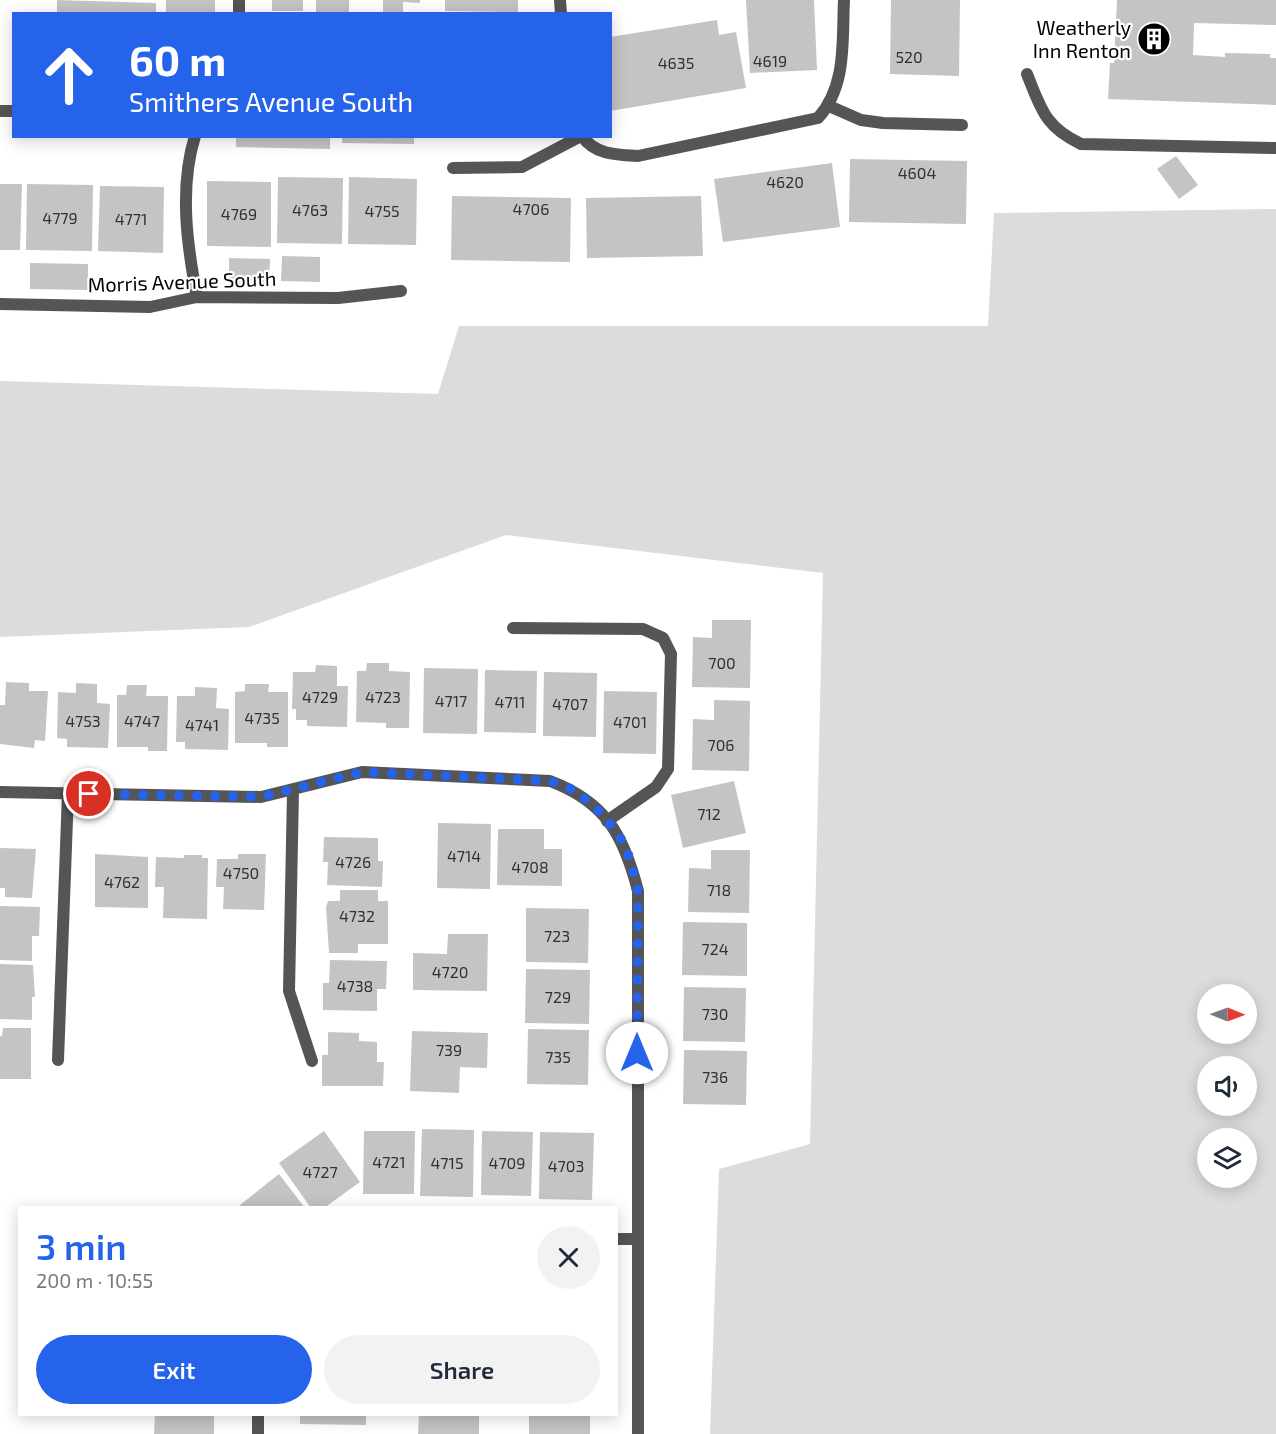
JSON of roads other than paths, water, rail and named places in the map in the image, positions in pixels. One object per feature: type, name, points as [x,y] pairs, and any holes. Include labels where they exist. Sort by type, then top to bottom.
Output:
[{"type":"street","points":[[583,138],[587,143],[609,154],[638,156],[818,118],[829,106],[841,76],[844,0]]},
{"type":"street","points":[[1027,74],[1041,109],[1060,134],[1081,144],[1276,148]]},
{"type":"street","points":[[829,106],[861,120],[883,123],[962,125]]},
{"type":"street","points":[[195,138],[187,170],[187,246],[197,297]]},
{"type":"street","points":[[453,168],[522,167],[578,138]]},
{"type":"street","name":"Morris Avenue South","points":[[0,304],[150,307],[197,297],[338,298],[401,291]]},
{"type":"street","points":[[513,628],[643,629],[663,638],[671,654],[668,769],[656,787],[607,821]]},
{"type":"street","points":[[0,792],[261,797],[293,791],[362,772],[550,781],[576,791],[607,821],[619,835],[638,891],[636,1239],[638,1434]]},
{"type":"street","points":[[293,791],[289,991],[312,1061]]},
{"type":"street","points":[[58,1060],[68,793]]},
{"type":"street","points":[[618,1239],[636,1239]]},
{"type":"street","points":[[258,1416],[258,1434]]},
{"type":"place","name":"Weatherly Inn Renton","points":[[1154,39]]}]
